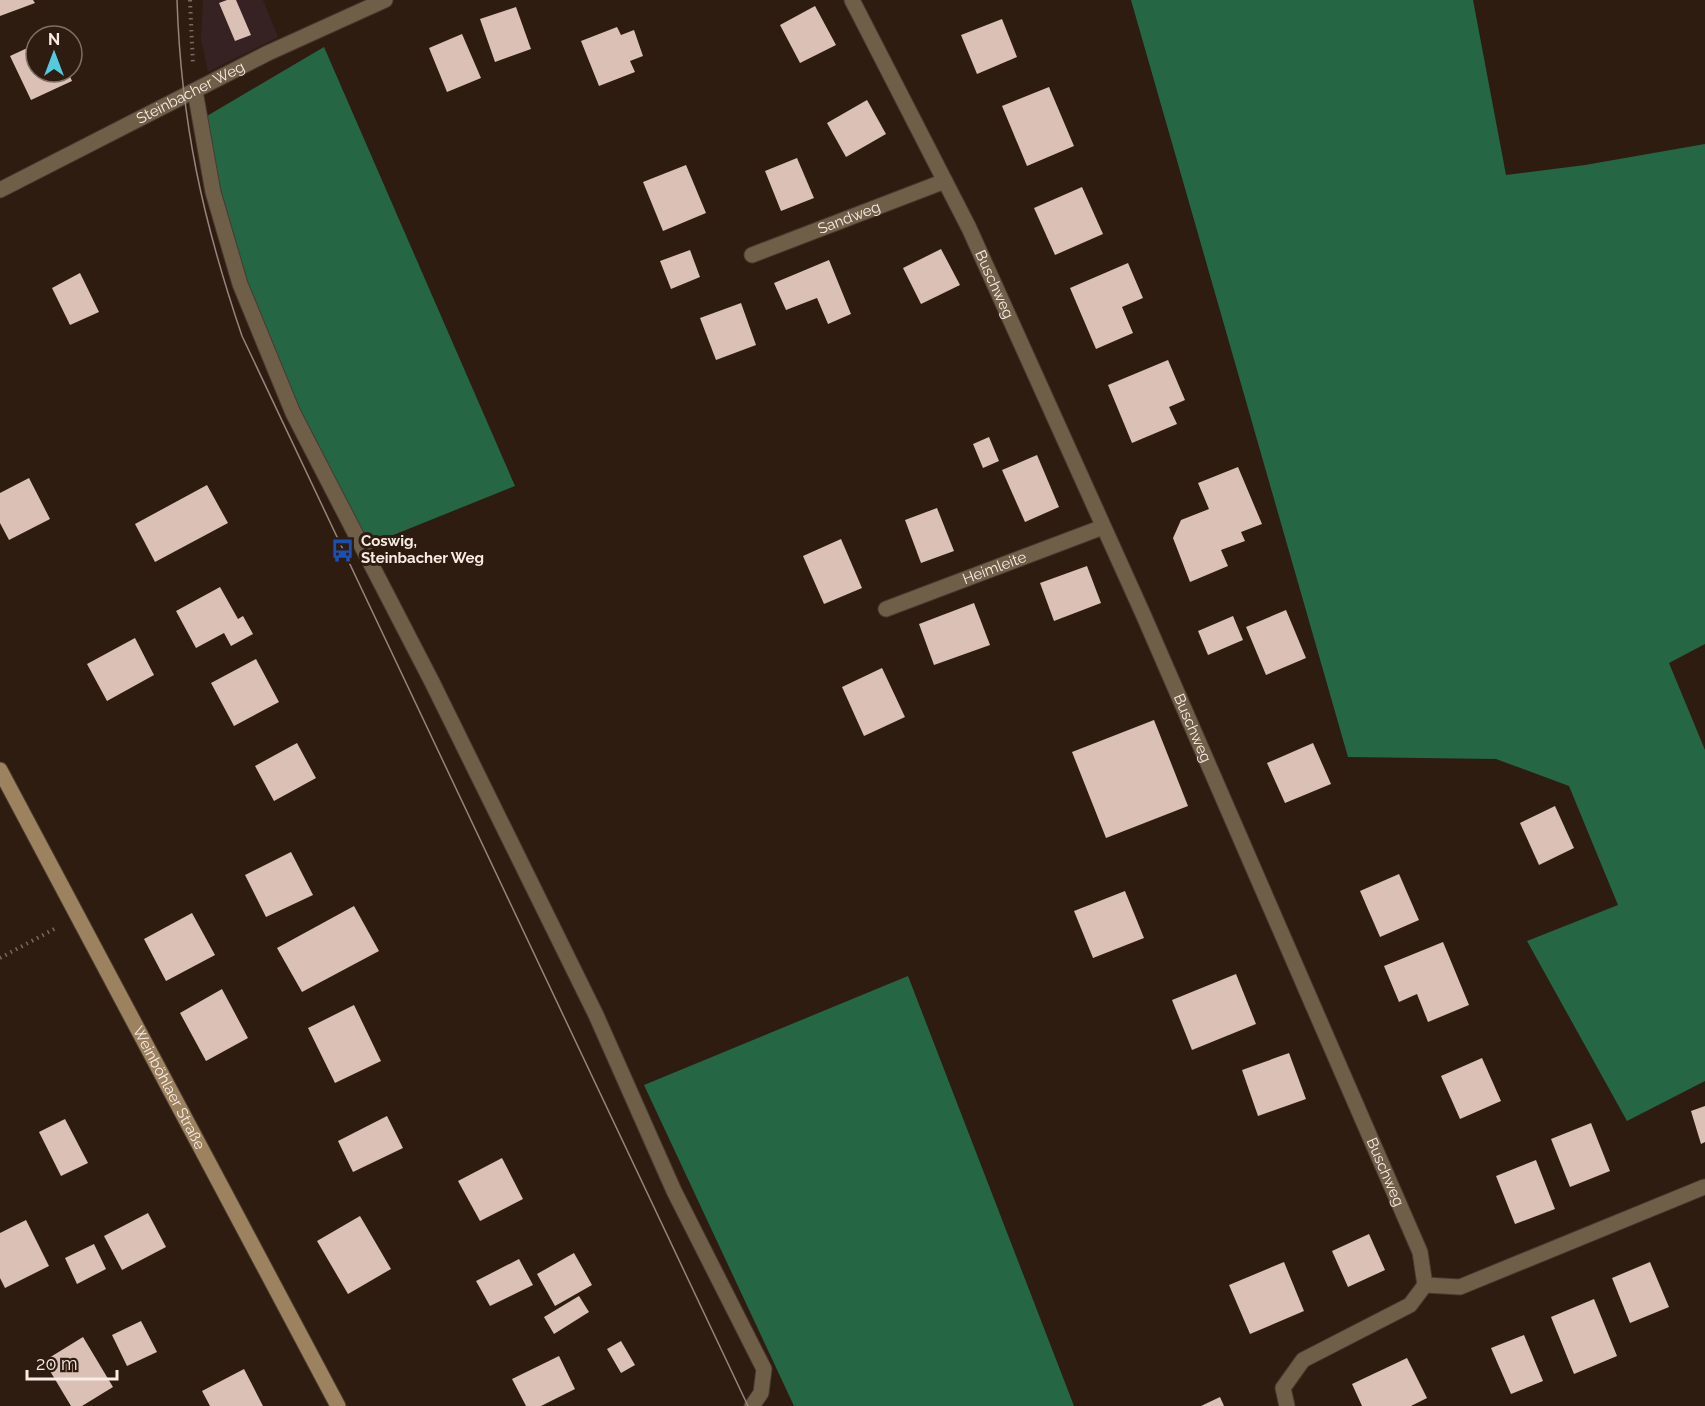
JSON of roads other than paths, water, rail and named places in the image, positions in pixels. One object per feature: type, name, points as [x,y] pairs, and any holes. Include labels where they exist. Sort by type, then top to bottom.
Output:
[{"type":"main road","name":"Weinböhlaer Straße","points":[[0,770],[338,1406]]},
{"type":"street","name":"Steinbacher Weg","points":[[0,190],[268,53],[385,0]]},
{"type":"street","name":"Buschweg","points":[[852,0],[945,181],[1103,527],[1420,1252],[1425,1284]]},
{"type":"street","points":[[195,91],[213,192],[237,274],[293,413],[432,682],[590,1004],[674,1191],[764,1369],[761,1393],[752,1406]]},
{"type":"street","name":"Sandweg","points":[[752,255],[945,181]]},
{"type":"street","name":"Heimleite","points":[[886,609],[1103,527]]},
{"type":"street","points":[[1287,1406],[1283,1388],[1303,1360],[1410,1305],[1425,1284],[1460,1287],[1704,1187]]},
{"type":"tram line","points":[[177,0],[183,88],[196,171],[216,252],[242,336],[748,1406]]},
{"type":"place","name":"Coswig, Steinbacher Weg","points":[[343,550]]}]
